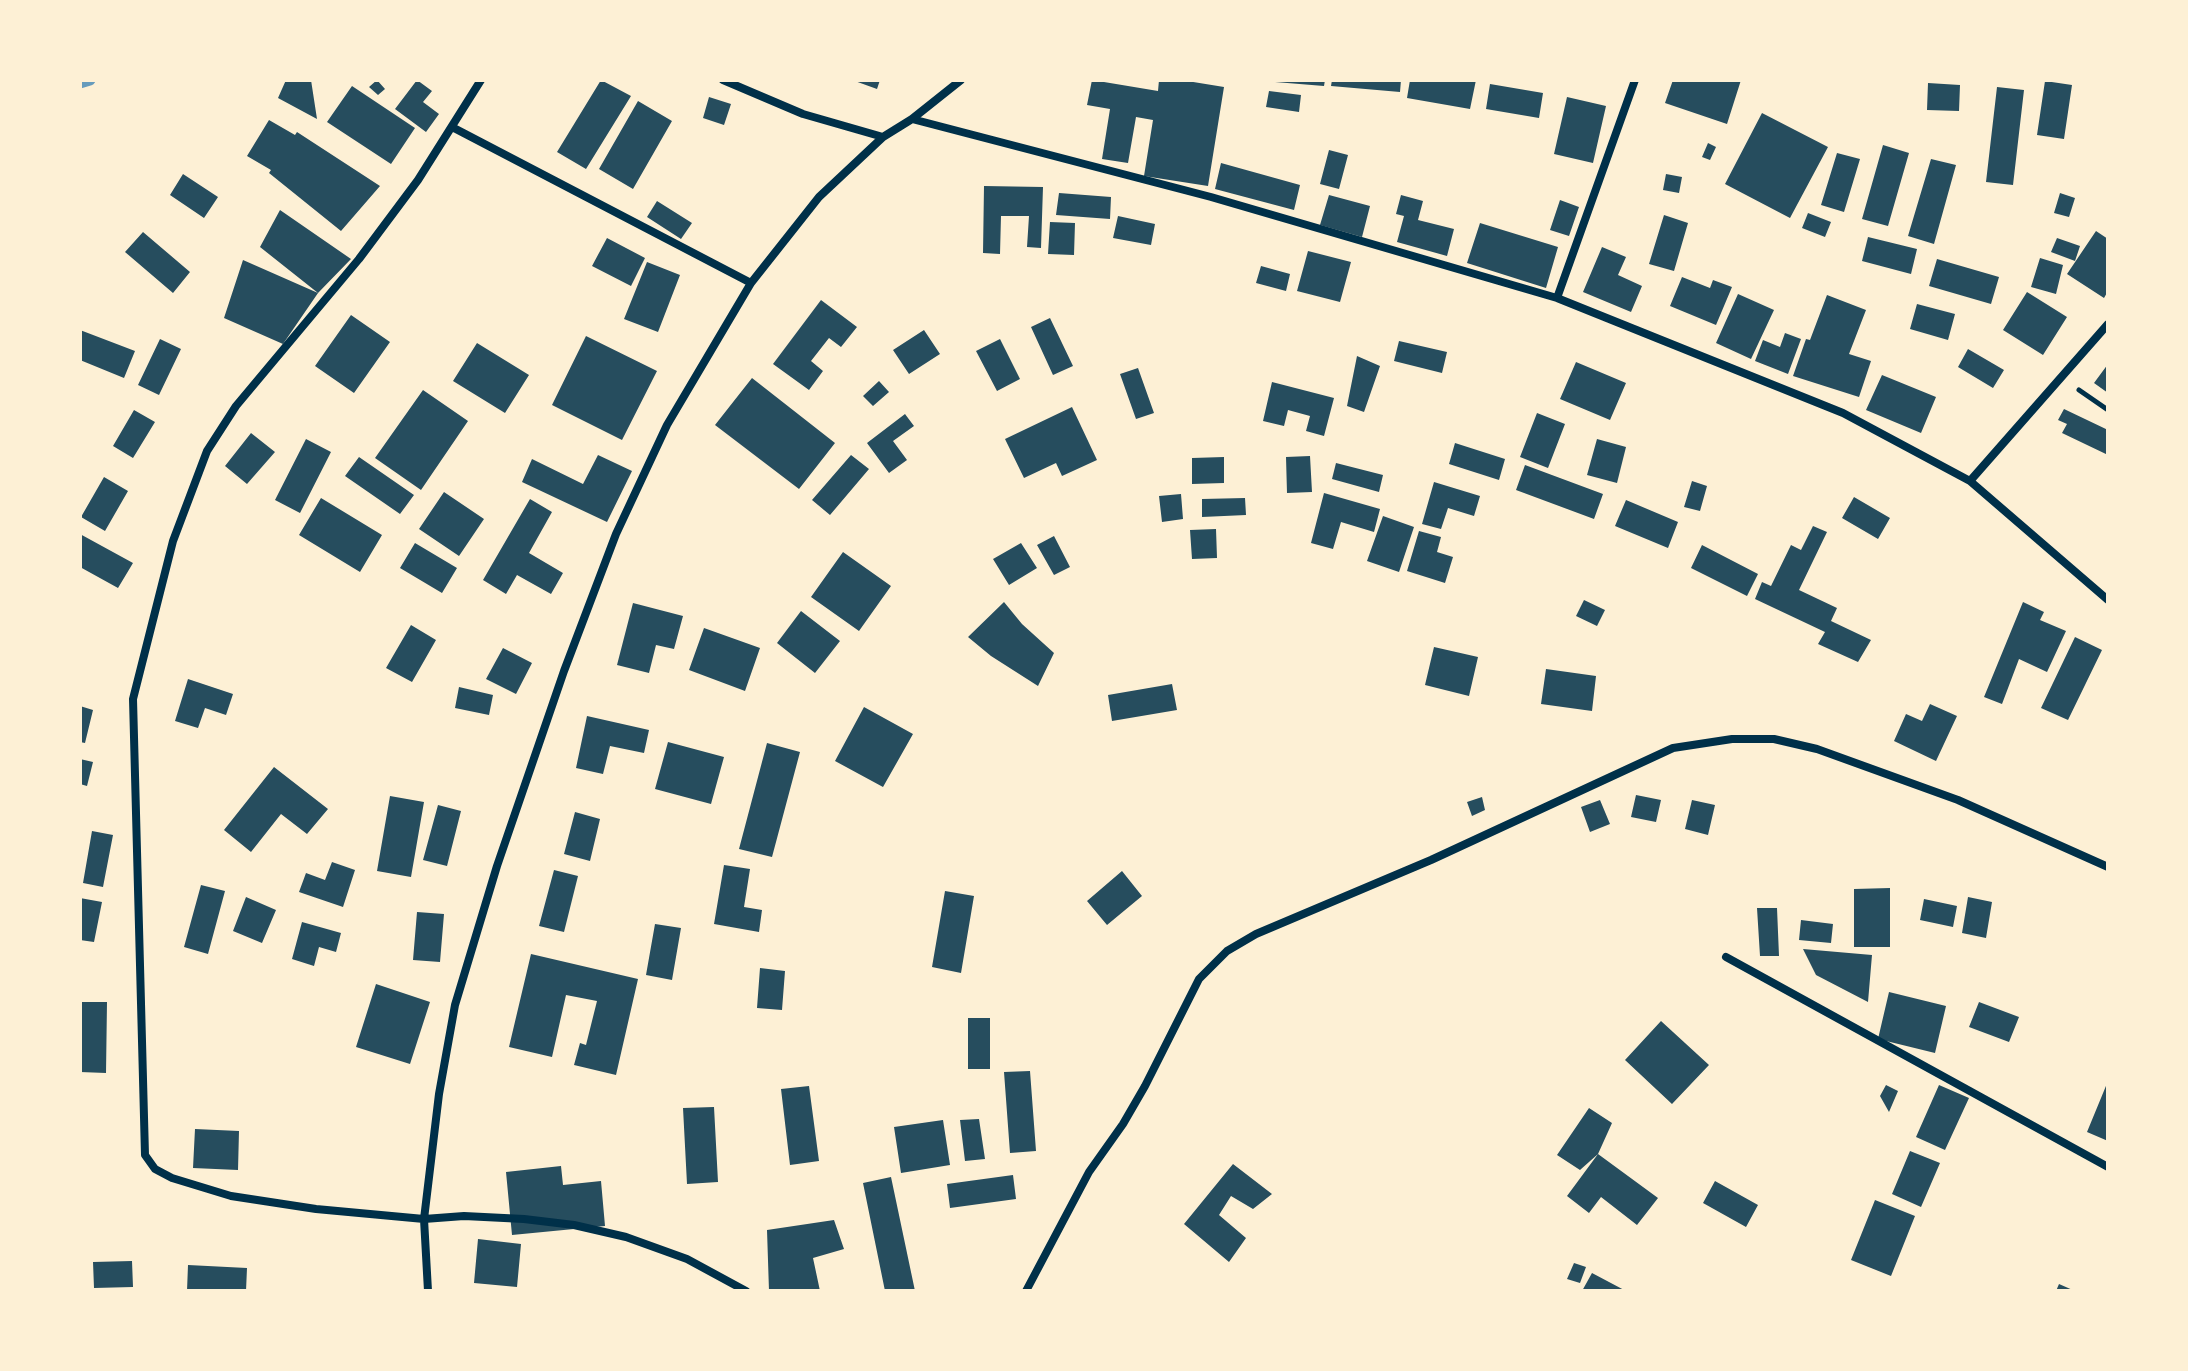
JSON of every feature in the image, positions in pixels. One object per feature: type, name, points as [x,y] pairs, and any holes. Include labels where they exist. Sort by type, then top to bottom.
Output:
[{"type":"street","points":[[481,80],[418,180],[359,259],[236,406],[207,451],[173,541],[133,699],[145,1155],[155,1169],[172,1178],[231,1196],[316,1209],[424,1219],[464,1216],[574,1225],[613,1234],[687,1259],[746,1291]]},
{"type":"street","points":[[723,80],[803,114],[883,137]]},
{"type":"street","points":[[427,1291],[424,1219],[439,1094],[455,1005],[497,866],[564,671],[616,534],[667,425],[751,283],[819,197],[883,137],[912,119],[961,80]]},
{"type":"street","points":[[1557,298],[1635,80]]},
{"type":"street","points":[[912,119],[1211,197],[1557,298],[1843,413],[1970,481],[2108,600]]},
{"type":"street","points":[[452,127],[751,283]]},
{"type":"street","points":[[1970,481],[2108,324]]},
{"type":"street","points":[[1026,1291],[1089,1172],[1145,1086],[1199,979],[1227,951],[1256,934],[1444,854],[1673,748],[1732,739],[1774,739],[1817,749],[1958,800],[2108,867]]},
{"type":"street","points":[[1726,957],[2108,1167]]},
{"type":"path","points":[[2060,377],[2108,410]]},
{"type":"building","points":[[286,80],[311,80],[317,119],[278,98]]},
{"type":"building","points":[[377,80],[385,89],[378,95],[369,87]]},
{"type":"building","points":[[417,80],[432,91],[423,102],[439,114],[426,132],[395,109]]},
{"type":"building","points":[[601,80],[631,96],[586,169],[557,152]]},
{"type":"building","points":[[852,80],[880,80],[877,89]]},
{"type":"building","points":[[1092,80],[1158,91],[1159,80],[1224,87],[1208,186],[1144,176],[1153,120],[1136,117],[1128,163],[1102,159],[1110,109],[1087,105]]},
{"type":"building","points":[[1275,80],[1325,80],[1324,86]]},
{"type":"building","points":[[1332,80],[1401,80],[1400,92],[1331,86]]},
{"type":"building","points":[[1410,80],[1476,80],[1470,109],[1407,98]]},
{"type":"building","points":[[1673,80],[1741,80],[1727,124],[1665,103]]},
{"type":"building","points":[[2045,81],[2072,85],[2064,139],[2037,135]]},
{"type":"building","points":[[1928,83],[1960,85],[1959,111],[1927,110]]},
{"type":"building","points":[[1490,84],[1543,93],[1539,118],[1486,109]]},
{"type":"building","points":[[352,86],[415,128],[391,164],[327,122]]},
{"type":"building","points":[[1997,87],[2024,90],[2013,185],[1986,182]]},
{"type":"building","points":[[1269,91],[1301,95],[1299,112],[1266,107]]},
{"type":"building","points":[[709,97],[731,104],[724,125],[703,118]]},
{"type":"building","points":[[1567,97],[1606,106],[1593,163],[1554,154]]},
{"type":"building","points":[[638,101],[672,121],[633,189],[599,169]]},
{"type":"building","points":[[1762,113],[1828,147],[1790,218],[1725,184]]},
{"type":"building","points":[[269,120],[295,135],[297,132],[380,186],[341,231],[269,173],[271,170],[247,156]]},
{"type":"building","points":[[1708,143],[1716,147],[1710,160],[1702,157]]},
{"type":"building","points":[[1883,145],[1909,153],[1888,226],[1862,219]]},
{"type":"building","points":[[1329,150],[1348,155],[1339,189],[1320,184]]},
{"type":"building","points":[[1837,153],[1860,159],[1844,212],[1821,205]]},
{"type":"building","points":[[1931,159],[1956,165],[1934,244],[1908,236]]},
{"type":"building","points":[[1221,163],[1300,185],[1294,210],[1215,189]]},
{"type":"building","points":[[183,174],[218,197],[204,218],[170,195]]},
{"type":"building","points":[[1666,174],[1682,177],[1679,193],[1663,190]]},
{"type":"building","points":[[984,186],[1043,187],[1041,248],[1027,247],[1029,216],[1001,216],[1000,254],[983,253]]},
{"type":"building","points":[[1059,193],[1111,197],[1110,219],[1056,215]]},
{"type":"building","points":[[2060,193],[2075,198],[2069,217],[2054,213]]},
{"type":"building","points":[[1329,195],[1370,206],[1362,237],[1320,225]]},
{"type":"building","points":[[1401,195],[1423,201],[1418,220],[1454,229],[1447,256],[1397,242],[1404,216],[1396,214]]},
{"type":"building","points":[[1560,200],[1579,207],[1569,236],[1550,230]]},
{"type":"building","points":[[657,201],[692,223],[681,239],[647,217]]},
{"type":"building","points":[[280,210],[351,259],[318,293],[260,247]]},
{"type":"building","points":[[1808,213],[1831,222],[1825,237],[1802,228]]},
{"type":"building","points":[[1664,215],[1688,223],[1674,271],[1649,264]]},
{"type":"building","points":[[1118,216],[1155,224],[1151,245],[1113,238]]},
{"type":"building","points":[[1050,222],[1075,223],[1074,255],[1048,254]]},
{"type":"building","points":[[1480,223],[1558,247],[1546,288],[1467,263]]},
{"type":"building","points":[[2096,231],[2108,239],[2108,291],[2104,298],[2067,274]]},
{"type":"building","points":[[143,232],[190,272],[173,293],[125,252]]},
{"type":"building","points":[[1868,237],[1917,249],[1911,274],[1862,261]]},
{"type":"building","points":[[607,238],[645,258],[631,286],[592,266]]},
{"type":"building","points":[[2057,238],[2080,246],[2075,261],[2051,252]]},
{"type":"building","points":[[1602,247],[1626,257],[1618,275],[1642,286],[1631,312],[1583,292]]},
{"type":"building","points":[[1308,251],[1351,262],[1340,302],[1297,291]]},
{"type":"building","points":[[2040,258],[2063,265],[2056,294],[2031,287]]},
{"type":"building","points":[[1937,259],[1999,277],[1991,304],[1929,286]]},
{"type":"building","points":[[243,260],[318,293],[283,344],[224,318]]},
{"type":"building","points":[[647,262],[680,275],[658,332],[624,319]]},
{"type":"building","points":[[1261,266],[1290,274],[1286,291],[1256,283]]},
{"type":"building","points":[[1682,277],[1710,288],[1713,280],[1732,287],[1716,325],[1670,306]]},
{"type":"building","points":[[2027,292],[2067,317],[2043,355],[2003,330]]},
{"type":"building","points":[[1738,294],[1774,310],[1751,359],[1716,343]]},
{"type":"building","points":[[1827,295],[1866,310],[1849,354],[1871,361],[1859,397],[1793,376]]},
{"type":"building","points":[[821,300],[857,327],[841,347],[829,338],[811,361],[823,371],[809,390],[773,364]]},
{"type":"building","points":[[1917,304],[1955,314],[1948,340],[1910,329]]},
{"type":"building","points":[[351,315],[390,342],[354,393],[315,366]]},
{"type":"building","points":[[1050,318],[1073,366],[1053,375],[1031,327]]},
{"type":"building","points":[[80,330],[135,351],[124,378],[80,360]]},
{"type":"building","points":[[924,330],[940,354],[909,374],[893,350]]},
{"type":"building","points":[[1785,333],[1801,339],[1788,374],[1755,361],[1763,340],[1780,347]]},
{"type":"building","points":[[586,336],[657,371],[622,440],[552,405]]},
{"type":"building","points":[[160,339],[181,349],[159,395],[138,385]]},
{"type":"building","points":[[1000,339],[1020,379],[997,391],[976,351]]},
{"type":"building","points":[[1399,341],[1447,352],[1442,373],[1394,361]]},
{"type":"building","points":[[477,343],[529,375],[505,413],[453,381]]},
{"type":"building","points":[[1968,349],[2004,370],[1993,388],[1958,367]]},
{"type":"building","points":[[1357,356],[1380,366],[1364,412],[1347,406]]},
{"type":"building","points":[[1576,362],[1626,383],[1610,420],[1560,399]]},
{"type":"building","points":[[2108,364],[2108,393],[2094,383]]},
{"type":"building","points":[[1138,368],[1154,413],[1136,419],[1120,374]]},
{"type":"building","points":[[1882,375],[1936,397],[1921,433],[1866,410]]},
{"type":"building","points":[[752,378],[835,443],[799,489],[715,425]]},
{"type":"building","points":[[879,381],[889,392],[873,406],[863,396]]},
{"type":"building","points":[[1272,382],[1334,398],[1324,436],[1306,431],[1310,416],[1288,410],[1284,426],[1263,421]]},
{"type":"building","points":[[423,390],[468,421],[421,490],[375,458]]},
{"type":"building","points":[[1072,407],[1097,460],[1062,476],[1056,463],[1024,478],[1005,439]]},
{"type":"building","points":[[2064,409],[2108,430],[2108,455],[2062,433],[2067,424],[2058,420]]},
{"type":"building","points":[[134,410],[155,422],[133,458],[113,446]]},
{"type":"building","points":[[1537,413],[1565,424],[1548,468],[1520,457]]},
{"type":"building","points":[[905,414],[914,426],[893,441],[907,460],[889,473],[867,443]]},
{"type":"building","points":[[251,433],[275,452],[247,484],[225,466]]},
{"type":"building","points":[[306,439],[331,452],[300,513],[275,500]]},
{"type":"building","points":[[1597,439],[1626,447],[1617,483],[1587,475]]},
{"type":"building","points":[[1455,443],[1505,459],[1499,480],[1449,464]]},
{"type":"building","points":[[598,455],[632,471],[607,522],[522,482],[532,459],[583,484]]},
{"type":"building","points":[[851,455],[869,469],[830,515],[812,500]]},
{"type":"building","points":[[1310,456],[1312,492],[1287,493],[1286,457]]},
{"type":"building","points":[[359,457],[414,495],[400,514],[345,476]]},
{"type":"building","points":[[1224,457],[1224,483],[1192,484],[1192,458]]},
{"type":"building","points":[[1336,463],[1383,475],[1379,492],[1332,479]]},
{"type":"building","points":[[1525,465],[1603,494],[1594,519],[1516,490]]},
{"type":"building","points":[[104,477],[128,491],[105,531],[81,517]]},
{"type":"building","points":[[1692,481],[1707,486],[1700,511],[1684,507]]},
{"type":"building","points":[[1434,482],[1480,496],[1474,516],[1448,508],[1441,529],[1422,524]]},
{"type":"building","points":[[444,492],[484,519],[459,556],[419,529]]},
{"type":"building","points":[[1324,493],[1380,509],[1374,532],[1341,522],[1333,549],[1311,543]]},
{"type":"building","points":[[1181,494],[1183,519],[1162,522],[1159,496]]},
{"type":"building","points":[[1854,497],[1890,518],[1878,539],[1842,518]]},
{"type":"building","points":[[321,498],[382,535],[360,572],[299,535]]},
{"type":"building","points":[[1245,498],[1246,515],[1202,517],[1202,499]]},
{"type":"building","points":[[530,499],[552,512],[529,553],[563,573],[551,594],[517,575],[506,594],[483,580]]},
{"type":"building","points":[[1626,500],[1678,522],[1668,548],[1615,526]]},
{"type":"building","points":[[1383,516],[1414,527],[1399,572],[1367,561]]},
{"type":"building","points":[[1813,526],[1827,532],[1799,590],[1837,608],[1831,621],[1871,640],[1858,662],[1818,644],[1825,632],[1755,599],[1762,582],[1771,586],[1791,545],[1801,550]]},
{"type":"building","points":[[1216,529],[1217,558],[1192,559],[1190,530]]},
{"type":"building","points":[[1419,531],[1441,537],[1437,552],[1453,557],[1445,583],[1407,571]]},
{"type":"building","points":[[80,534],[133,563],[118,588],[80,567]]},
{"type":"building","points":[[1054,536],[1070,567],[1054,575],[1037,545]]},
{"type":"building","points":[[415,543],[457,568],[442,593],[400,568]]},
{"type":"building","points":[[1021,543],[1037,568],[1009,585],[993,559]]},
{"type":"building","points":[[1702,545],[1758,574],[1747,596],[1691,568]]},
{"type":"building","points":[[843,552],[891,586],[859,631],[811,597]]},
{"type":"building","points":[[1584,600],[1605,610],[1597,626],[1576,616]]},
{"type":"building","points":[[1004,602],[1022,624],[1054,653],[1038,686],[968,637]]},
{"type":"building","points":[[2023,602],[2044,612],[2040,620],[2066,631],[2047,672],[2019,659],[2002,704],[1984,697]]},
{"type":"building","points":[[633,603],[683,616],[674,649],[656,645],[649,673],[617,665]]},
{"type":"building","points":[[801,611],[840,641],[815,673],[777,643]]},
{"type":"building","points":[[411,625],[436,640],[412,682],[386,668]]},
{"type":"building","points":[[704,628],[760,648],[745,691],[689,670]]},
{"type":"building","points":[[2075,637],[2102,650],[2068,720],[2041,708]]},
{"type":"building","points":[[1434,647],[1478,657],[1469,696],[1425,685]]},
{"type":"building","points":[[503,648],[532,663],[516,694],[486,679]]},
{"type":"building","points":[[1546,669],[1596,676],[1592,711],[1541,704]]},
{"type":"building","points":[[188,679],[233,694],[226,715],[205,708],[198,728],[175,721]]},
{"type":"building","points":[[1172,684],[1177,710],[1112,721],[1108,695]]},
{"type":"building","points":[[459,687],[493,695],[489,715],[455,708]]},
{"type":"building","points":[[1930,704],[1957,716],[1936,761],[1894,741],[1906,714],[1922,721]]},
{"type":"building","points":[[80,706],[93,710],[85,743],[80,742]]},
{"type":"building","points":[[864,707],[913,734],[883,787],[835,761]]},
{"type":"building","points":[[587,716],[649,730],[644,753],[610,746],[603,774],[576,768]]},
{"type":"building","points":[[668,742],[724,757],[711,804],[655,789]]},
{"type":"building","points":[[767,743],[800,752],[772,857],[739,849]]},
{"type":"building","points":[[80,759],[93,762],[87,786],[80,784]]},
{"type":"building","points":[[274,767],[328,809],[307,834],[281,814],[251,852],[224,830]]},
{"type":"building","points":[[1636,795],[1661,800],[1656,822],[1631,817]]},
{"type":"building","points":[[390,796],[424,802],[411,877],[377,871]]},
{"type":"building","points":[[1482,797],[1485,810],[1472,816],[1467,802]]},
{"type":"building","points":[[1600,800],[1610,824],[1590,832],[1581,807]]},
{"type":"building","points":[[1692,800],[1715,805],[1708,835],[1685,829]]},
{"type":"building","points":[[438,805],[461,811],[447,866],[423,860]]},
{"type":"building","points":[[575,812],[600,819],[590,861],[564,854]]},
{"type":"building","points":[[92,831],[113,835],[103,887],[83,883]]},
{"type":"building","points":[[332,862],[355,870],[343,907],[299,892],[306,873],[325,880]]},
{"type":"building","points":[[724,865],[750,869],[744,907],[762,910],[759,932],[714,924]]},
{"type":"building","points":[[554,870],[578,876],[564,932],[539,926]]},
{"type":"building","points":[[1122,871],[1142,896],[1107,925],[1087,901]]},
{"type":"building","points":[[201,885],[225,891],[208,954],[184,947]]},
{"type":"building","points":[[1890,888],[1890,947],[1854,947],[1854,889]]},
{"type":"building","points":[[945,891],[974,896],[961,973],[932,967]]},
{"type":"building","points":[[246,897],[276,910],[262,943],[233,931]]},
{"type":"building","points":[[1968,897],[1992,902],[1986,938],[1962,933]]},
{"type":"building","points":[[80,898],[102,902],[94,942],[80,940]]},
{"type":"building","points":[[1924,899],[1957,906],[1953,927],[1920,920]]},
{"type":"building","points":[[1757,908],[1777,908],[1779,956],[1760,956]]},
{"type":"building","points":[[417,912],[444,914],[440,962],[413,960]]},
{"type":"building","points":[[1801,920],[1833,924],[1831,943],[1799,940]]},
{"type":"building","points":[[302,922],[341,933],[336,952],[319,947],[314,966],[292,959]]},
{"type":"building","points":[[655,924],[681,928],[672,980],[646,975]]},
{"type":"building","points":[[1803,949],[1872,955],[1868,1002],[1816,975]]},
{"type":"building","points":[[531,954],[638,979],[616,1075],[574,1065],[580,1043],[586,1045],[597,1001],[566,995],[552,1057],[509,1047]]},
{"type":"building","points":[[760,968],[785,971],[782,1010],[757,1008]]},
{"type":"building","points":[[376,984],[430,1002],[410,1064],[356,1047]]},
{"type":"building","points":[[1889,992],[1946,1006],[1935,1053],[1878,1039]]},
{"type":"building","points":[[80,1002],[107,1002],[106,1073],[80,1072]]},
{"type":"building","points":[[1979,1002],[2019,1017],[2009,1042],[1969,1027]]},
{"type":"building","points":[[968,1018],[990,1018],[990,1069],[968,1069]]},
{"type":"building","points":[[1661,1021],[1709,1065],[1672,1104],[1625,1060]]},
{"type":"building","points":[[1030,1071],[1036,1151],[1010,1153],[1004,1072]]},
{"type":"building","points":[[2108,1081],[2108,1141],[2087,1132]]},
{"type":"building","points":[[1886,1085],[1898,1091],[1889,1112],[1880,1096]]},
{"type":"building","points":[[1939,1085],[1969,1098],[1945,1150],[1916,1137]]},
{"type":"building","points":[[809,1086],[819,1161],[790,1165],[781,1089]]},
{"type":"building","points":[[714,1107],[718,1182],[687,1184],[683,1108]]},
{"type":"building","points":[[1589,1108],[1612,1123],[1598,1154],[1580,1170],[1557,1155]]},
{"type":"building","points":[[979,1119],[985,1159],[965,1161],[960,1120]]},
{"type":"building","points":[[943,1120],[950,1165],[901,1173],[894,1127]]},
{"type":"building","points":[[195,1129],[239,1131],[238,1170],[193,1168]]},
{"type":"building","points":[[1910,1151],[1940,1163],[1921,1207],[1892,1194]]},
{"type":"building","points":[[1598,1154],[1658,1198],[1637,1225],[1601,1197],[1589,1213],[1567,1196]]},
{"type":"building","points":[[1233,1164],[1272,1194],[1253,1209],[1231,1196],[1219,1215],[1246,1238],[1229,1262],[1184,1224]]},
{"type":"building","points":[[561,1166],[563,1185],[601,1181],[605,1226],[512,1235],[506,1172]]},
{"type":"building","points":[[1013,1175],[1016,1199],[950,1208],[947,1184]]},
{"type":"building","points":[[891,1177],[915,1291],[885,1291],[863,1183]]},
{"type":"building","points":[[1715,1181],[1758,1205],[1746,1227],[1703,1203]]},
{"type":"building","points":[[1875,1200],[1915,1216],[1891,1276],[1851,1260]]},
{"type":"building","points":[[834,1220],[844,1249],[813,1258],[820,1291],[769,1291],[767,1230]]},
{"type":"building","points":[[478,1239],[521,1244],[517,1287],[474,1283]]},
{"type":"building","points":[[132,1261],[133,1287],[94,1288],[93,1262]]},
{"type":"building","points":[[1574,1263],[1586,1267],[1580,1283],[1567,1279]]},
{"type":"building","points":[[188,1265],[247,1268],[246,1291],[187,1291]]},
{"type":"building","points":[[1592,1273],[1626,1291],[1582,1291]]},
{"type":"building","points":[[2059,1284],[2075,1291],[2056,1291]]},
{"type":"waterway","points":[[80,83],[90,80]]}]
